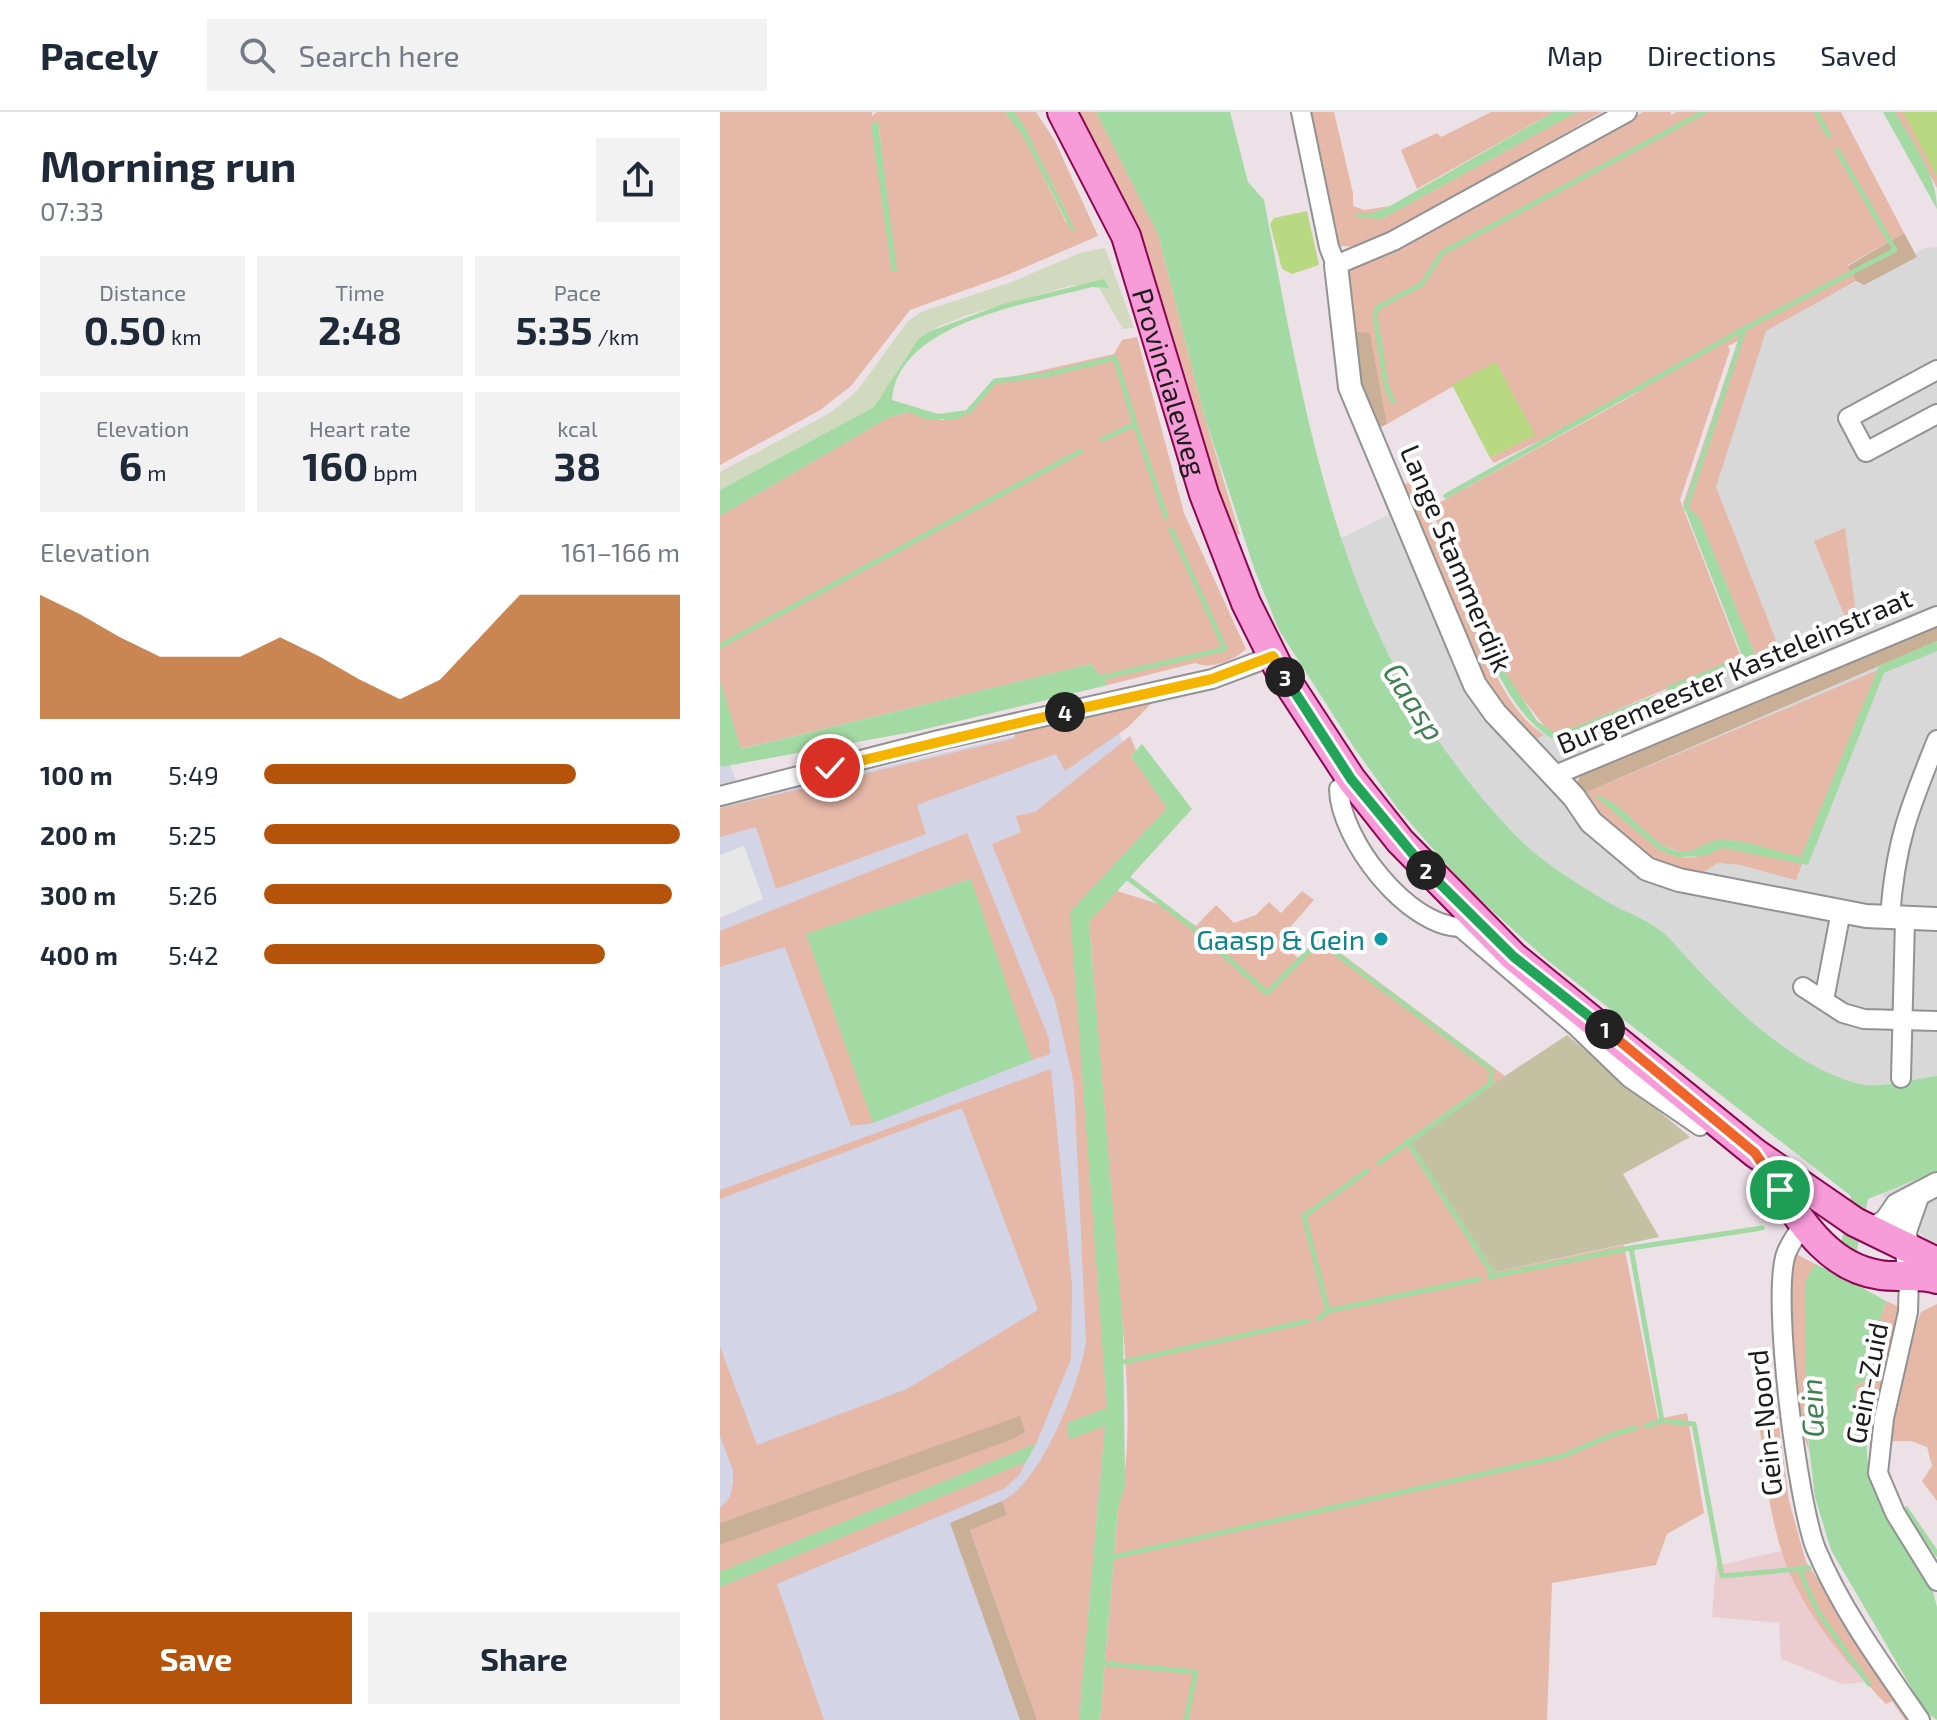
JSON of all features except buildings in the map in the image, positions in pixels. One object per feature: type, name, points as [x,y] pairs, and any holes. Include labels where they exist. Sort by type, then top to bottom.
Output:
[{"type":"main road","name":"Provincialeweg","points":[[1062,112],[1126,236],[1219,539],[1273,656],[1351,779],[1400,841],[1514,957],[1705,1120],[1854,1220],[1937,1262]]},
{"type":"main road","name":"Provincialeweg","points":[[1755,1153],[1811,1237],[1845,1262],[1880,1275],[1923,1278]]},
{"type":"street","name":"Lange Stammerdijk","points":[[1301,112],[1329,247],[1336,265],[1350,387],[1462,656],[1475,685],[1495,713],[1591,822],[1647,869],[1679,880],[1841,911],[1898,919],[1937,919]]},
{"type":"street","points":[[1336,265],[1393,241],[1627,112]]},
{"type":"street","points":[[1937,370],[1848,418],[1866,452],[1937,414]]},
{"type":"street","name":"Burgemeester Kasteleinstraat","points":[[1553,776],[1937,616]]},
{"type":"street","points":[[720,796],[939,740],[1212,679],[1273,656]]},
{"type":"street","points":[[1901,1078],[1902,1023],[1894,862],[1901,829],[1937,740]]},
{"type":"street","name":"Provincialeweg","points":[[1351,779],[1339,789],[1339,809],[1371,864],[1421,916],[1446,927],[1460,927],[1577,1027],[1630,1078],[1705,1120]]},
{"type":"street","points":[[1824,1000],[1841,911]]},
{"type":"street","points":[[1803,987],[1843,1013],[1902,1023],[1937,1021]]},
{"type":"street","points":[[1804,1223],[1811,1215],[1886,1221],[1897,1205],[1937,1184]]},
{"type":"street","points":[[1917,1197],[1907,1218],[1907,1247],[1923,1278]]},
{"type":"street","name":"Gein-Noord","points":[[1804,1223],[1785,1255],[1782,1286],[1786,1374],[1802,1502],[1815,1546],[1834,1586],[1870,1648],[1920,1720]]},
{"type":"street","name":"Gein-Zuid","points":[[1923,1278],[1908,1312],[1884,1418],[1878,1473],[1895,1513],[1937,1581]]},
{"type":"shaded area","points":[[720,112],[872,112],[872,116],[877,112],[1005,112],[1023,135],[1066,222],[1075,230],[1024,126],[1014,112],[1036,112],[1055,141],[1098,236],[1007,275],[910,310],[851,386],[820,410],[720,465]],"holes":[[[872,123],[879,128],[896,271],[892,272]]]},
{"type":"shaded area","points":[[1005,112],[1014,112],[1024,126],[1075,230],[1072,232],[1023,136]]},
{"type":"shaded area","points":[[1075,112],[1096,112],[1158,234],[1205,418],[1240,535],[1229,533]]},
{"type":"shaded area","points":[[1096,112],[1230,112],[1248,182],[1264,200],[1317,457],[1341,538],[1371,616],[1408,692],[1456,765],[1515,835],[1574,882],[1665,934],[1755,1025],[1805,1061],[1859,1084],[1888,1084],[1937,1076],[1937,1171],[1868,1199],[1850,1281],[1886,1301],[1879,1324],[1879,1374],[1855,1386],[1855,1402],[1872,1409],[1867,1453],[1875,1488],[1892,1525],[1933,1592],[1937,1607],[1937,1720],[1925,1711],[1831,1550],[1815,1497],[1806,1422],[1811,1412],[1827,1405],[1826,1388],[1809,1380],[1806,1373],[1806,1280],[1815,1264],[1835,1273],[1851,1196],[1547,960],[1469,890],[1398,809],[1353,746],[1279,630],[1255,571],[1205,418],[1158,234]]},
{"type":"shaded area","points":[[1306,112],[1334,112],[1353,193],[1353,206],[1364,210],[1390,206],[1373,213],[1382,219],[1577,112],[1602,112],[1376,242],[1355,247],[1341,246],[1333,236]]},
{"type":"shaded area","points":[[1491,112],[1554,112],[1417,189],[1401,150],[1437,133],[1441,137]]},
{"type":"shaded area","points":[[1554,112],[1577,112],[1382,219],[1356,217],[1357,213],[1373,213],[1390,206]]},
{"type":"shaded area","points":[[1643,112],[1671,112],[1671,115],[1677,112],[1841,112],[1904,233],[1848,265],[1856,281],[1766,331],[1716,487],[1784,661],[1758,662],[1699,517],[1683,504],[1738,341],[1728,346],[1730,350],[1680,500],[1741,657],[1553,737],[1499,669],[1436,520],[1437,504],[1644,389],[1494,463],[1490,458],[1534,435],[1496,362],[1387,424],[1370,334],[1350,331],[1344,270],[1433,228]]},
{"type":"shaded area","points":[[1883,112],[1895,112],[1916,146],[1933,184],[1937,209]]},
{"type":"shaded area","points":[[1895,112],[1918,112],[1937,138],[1937,188]]},
{"type":"shaded area","points":[[1903,112],[1937,112],[1937,177]]},
{"type":"shaded area","points":[[878,121],[897,271],[892,272],[872,134],[872,123]]},
{"type":"shaded area","points":[[1307,211],[1319,265],[1292,274],[1282,269],[1270,224],[1274,218]]},
{"type":"shaded area","points":[[1904,233],[1917,257],[1864,285],[1856,281],[1848,266]]},
{"type":"shaded area","points":[[1937,247],[1937,1082],[1866,1092],[1795,1062],[1661,939],[1530,861],[1450,771],[1351,605],[1335,541],[1414,502],[1517,719],[1560,742],[1757,662],[1691,498],[1745,337],[1925,248]]},
{"type":"shaded area","points":[[1105,248],[1134,328],[1123,329],[1099,288],[1108,287],[1073,285],[970,314],[919,338],[874,407],[720,490],[720,472],[830,413],[857,391],[908,321],[921,312],[1012,282],[1080,253]]},
{"type":"shaded area","points":[[1104,279],[1109,288],[1092,287],[1003,309],[942,334],[917,351],[900,373],[892,400],[938,414],[975,409],[958,419],[925,419],[908,412],[888,418],[720,516],[720,490],[874,407],[919,338],[1003,304]]},
{"type":"shaded area","points":[[1350,331],[1370,333],[1387,424],[1376,429],[1358,384]]},
{"type":"shaded area","points":[[1137,337],[1184,513],[1246,649],[1222,663],[1195,663],[1108,685],[1091,664],[740,749],[720,680],[720,516],[888,418],[908,412],[943,420],[974,409],[968,408],[1000,380],[1114,354],[1122,340]]},
{"type":"shaded area","points":[[1496,362],[1535,435],[1490,458],[1452,385]]},
{"type":"shaded area","points":[[1410,482],[1444,548],[1496,676],[1526,720],[1544,735],[1529,742],[1481,683],[1484,677],[1404,496],[1396,488]]},
{"type":"shaded area","points":[[1683,504],[1699,517],[1758,662],[1669,699],[1665,692],[1668,686],[1741,657]]},
{"type":"shaded area","points":[[1845,528],[1856,615],[1851,619],[1845,617],[1814,541]]},
{"type":"shaded area","points":[[1937,623],[1937,641],[1580,795],[1576,786],[1581,774]]},
{"type":"shaded area","points":[[1937,641],[1937,651],[1884,673],[1808,865],[1722,848],[1705,856],[1677,857],[1659,850],[1594,795],[1611,801],[1660,843],[1677,851],[1691,851],[1714,841],[1731,840],[1801,857],[1879,666]]},
{"type":"shaded area","points":[[1491,650],[1537,721],[1557,734],[1655,695],[1660,704],[1588,736],[1560,743],[1535,726],[1516,704],[1487,651]]},
{"type":"shaded area","points":[[1091,664],[1108,685],[917,731],[721,767],[720,680],[741,749]]},
{"type":"shaded area","points":[[1878,670],[1801,857],[1730,840],[1716,841],[1688,852],[1675,850],[1653,838],[1606,799],[1595,795],[1663,850],[1687,858],[1722,848],[1752,851],[1802,864],[1796,880],[1740,865],[1718,863],[1700,874],[1661,865],[1640,856],[1580,795]]},
{"type":"shaded area","points":[[1161,694],[1127,728],[1065,771],[1056,754],[917,805],[926,834],[776,889],[756,827],[720,837],[720,808],[1015,738],[1014,729]]},
{"type":"shaded area","points":[[1109,714],[1124,744],[1080,918],[1116,1372],[1091,1720],[720,1720],[720,733],[742,800]]},
{"type":"shaded area","points":[[1130,736],[1136,750],[1131,756],[1167,808],[1071,912],[1107,1408],[1067,1423],[1069,1439],[1105,1425],[1079,1720],[1037,1720],[970,1529],[1007,1515],[1002,1501],[1017,1491],[1044,1454],[1067,1406],[1082,1360],[1086,1342],[1074,1084],[1055,1001],[992,844],[1021,832],[1016,816],[1035,812]]},
{"type":"shaded area","points":[[1142,744],[1192,809],[1089,922],[1123,1329],[1125,1485],[1118,1509],[1100,1720],[1079,1720],[1105,1426],[1069,1440],[1067,1423],[1107,1408],[1070,912],[1167,808],[1131,756]]},
{"type":"shaded area","points":[[967,833],[1049,1039],[1050,1054],[1032,1060],[970,879],[807,934],[873,1123],[851,1126],[785,947],[720,967],[720,931]]},
{"type":"shaded area","points":[[744,846],[763,899],[720,918],[720,855]]},
{"type":"shaded area","points":[[971,879],[1032,1060],[873,1123],[806,934]]},
{"type":"shaded area","points":[[1117,891],[1162,905],[1196,926],[1216,905],[1234,923],[1256,915],[1269,902],[1281,913],[1302,891],[1314,900],[1278,941],[1298,958],[1319,937],[1505,1076],[1408,1140],[1495,1272],[1624,1245],[1658,1419],[1687,1413],[1704,1513],[1667,1534],[1656,1565],[1552,1583],[1547,1720],[1100,1720],[1128,1418],[1089,922]]},
{"type":"shaded area","points":[[1567,1035],[1690,1137],[1623,1174],[1659,1237],[1495,1272],[1408,1140]]},
{"type":"shaded area","points":[[1051,1069],[1072,1285],[1071,1359],[1036,1444],[720,1572],[720,1545],[792,1518],[1020,1417],[720,1523],[720,1508],[730,1497],[733,1470],[720,1436],[720,1347],[757,1445],[907,1389],[1038,1310],[962,1108],[720,1199],[720,1190]]},
{"type":"shaded area","points":[[1937,1158],[1937,1250],[1878,1190]]},
{"type":"shaded area","points":[[1796,1254],[1815,1264],[1806,1281],[1806,1372],[1809,1380],[1826,1388],[1827,1405],[1814,1413],[1808,1423],[1809,1451],[1793,1404],[1790,1268],[1791,1257]]},
{"type":"shaded area","points":[[1886,1301],[1902,1308],[1876,1410],[1855,1402],[1855,1386],[1879,1374],[1879,1324]]},
{"type":"shaded area","points":[[1937,1304],[1937,1501],[1922,1481],[1932,1466],[1927,1447],[1911,1441],[1879,1441],[1882,1417],[1921,1312]]},
{"type":"shaded area","points":[[1775,1397],[1789,1501],[1806,1562],[1916,1720],[1905,1720],[1892,1701],[1886,1704],[1854,1669],[1810,1611],[1788,1568],[1771,1511],[1756,1400]]},
{"type":"shaded area","points":[[1020,1416],[1025,1432],[1013,1439],[720,1545],[720,1523]]},
{"type":"shaded area","points":[[1036,1444],[1026,1462],[720,1587],[720,1572]]},
{"type":"shaded area","points":[[1026,1462],[1019,1475],[1004,1489],[777,1584],[824,1720],[720,1720],[720,1587]]},
{"type":"shaded area","points":[[1002,1501],[1007,1515],[970,1530],[1037,1720],[1020,1720],[950,1523]]},
{"type":"shaded area","points":[[1781,1551],[1825,1633],[1865,1682],[1842,1684],[1781,1659],[1779,1623],[1712,1617],[1716,1566]]},
{"type":"waterway","points":[[1393,402],[1386,385],[1375,316],[1377,308],[1422,284],[1442,253],[1704,112]]},
{"type":"waterway","points":[[1816,112],[1829,136]]},
{"type":"waterway","points":[[1446,496],[1744,329],[1895,250],[1837,150]]},
{"type":"waterway","points":[[1686,508],[1744,330]]},
{"type":"waterway","points":[[969,411],[995,381],[1045,375],[1115,358],[1135,424],[1102,440]]},
{"type":"waterway","points":[[1135,424],[1166,517]]},
{"type":"waterway","points":[[720,646],[1081,451]]},
{"type":"waterway","points":[[1100,678],[1225,649],[1171,529]]},
{"type":"waterway","points":[[1125,876],[1191,926],[1267,993],[1319,941],[1492,1070],[1490,1084],[1379,1163]]},
{"type":"waterway","points":[[1407,1141],[1494,1276]]},
{"type":"waterway","points":[[1328,1311],[1304,1216],[1367,1171]]},
{"type":"waterway","points":[[1489,1277],[1631,1248],[1762,1228]]},
{"type":"waterway","points":[[1631,1248],[1662,1421]]},
{"type":"waterway","points":[[1318,1319],[1328,1311],[1479,1279]]},
{"type":"waterway","points":[[1124,1362],[1308,1321]]},
{"type":"waterway","points":[[1646,1426],[1662,1421],[1694,1424],[1722,1576],[1809,1568]]},
{"type":"waterway","points":[[1109,1558],[1563,1456],[1636,1428]]},
{"type":"waterway","points":[[1906,1509],[1937,1554]]},
{"type":"waterway","points":[[1799,1569],[1818,1612],[1869,1684]]},
{"type":"waterway","points":[[1098,1663],[1196,1672],[1186,1720]]},
{"type":"place","name":"Gaasp & Gein","points":[[1381,939]]},
{"type":"route","points":[[830,768],[939,740],[1212,679],[1259,664],[1273,656],[1351,779],[1400,841],[1464,910],[1514,957],[1711,1114],[1755,1153],[1780,1190]]},
{"type":"water label","name":"Gaasp","points":[[1415,701]]},
{"type":"water label","name":"Gein","points":[[1811,1408]]}]
